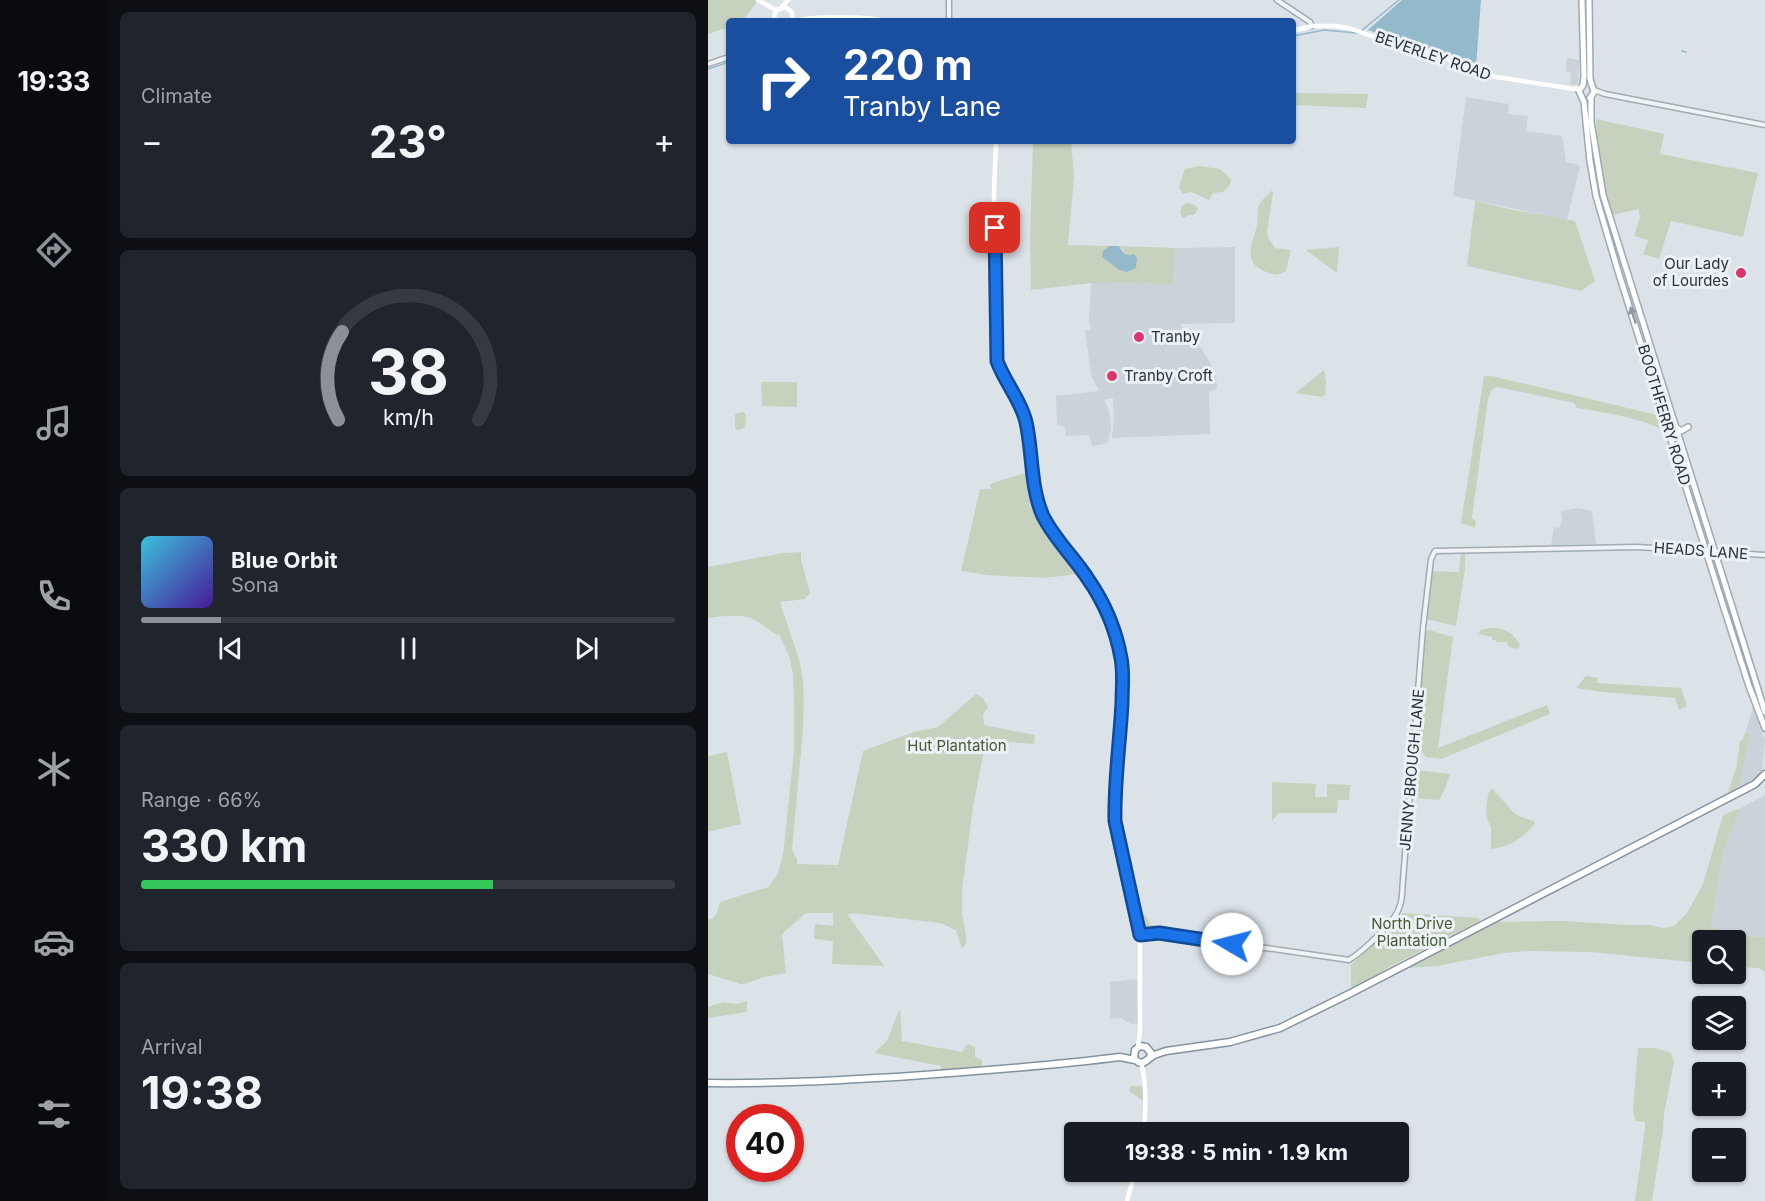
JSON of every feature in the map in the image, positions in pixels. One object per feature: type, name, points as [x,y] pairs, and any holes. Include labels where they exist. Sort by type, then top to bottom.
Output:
[{"type":"highway","points":[[1755,784],[1765,774]]},
{"type":"highway","points":[[708,1083],[828,1081],[953,1073],[1120,1057],[1144,1060],[1166,1052],[1230,1042],[1280,1028],[1755,784],[1765,782]]},
{"type":"highway","points":[[1120,1057],[1141,1047],[1166,1052]]},
{"type":"highway","points":[[1141,1047],[1151,1053],[1144,1060]]},
{"type":"highway","points":[[1141,1047],[1134,1055],[1144,1060]]},
{"type":"main road","points":[[758,0],[766,5],[805,18],[868,18]]},
{"type":"main road","points":[[776,18],[780,8],[788,0],[793,18]]},
{"type":"main road","name":"BOOTHFERRY ROAD","points":[[1582,0],[1580,90],[1596,196],[1618,271],[1765,712]]},
{"type":"main road","name":"BOOTHFERRY ROAD","points":[[1589,0],[1590,79],[1593,92],[1591,122],[1603,195],[1675,426],[1749,686],[1765,728]]},
{"type":"main road","points":[[766,5],[774,18]]},
{"type":"main road","name":"BEVERLEY ROAD","points":[[1296,30],[1312,26],[1335,26],[1360,31],[1409,49],[1446,58],[1477,74],[1580,90]]},
{"type":"main road","points":[[1588,84],[1593,92],[1587,99],[1580,90],[1588,84]]},
{"type":"main road","points":[[996,144],[994,192],[997,361],[1002,375],[1022,408],[1036,492],[1042,514],[1053,534],[1097,593],[1109,617],[1119,650],[1123,682],[1115,821],[1140,935],[1141,1047]]},
{"type":"main road","points":[[1675,426],[1681,431],[1688,427]]},
{"type":"main road","points":[[1144,1060],[1144,1122]]},
{"type":"main road","points":[[1127,1201],[1132,1182]]},
{"type":"street","points":[[949,0],[949,18]]},
{"type":"street","points":[[1277,0],[1310,22],[1312,26]]},
{"type":"street","points":[[708,64],[726,58]]},
{"type":"street","points":[[1593,92],[1765,125]]},
{"type":"street","name":"HEADS LANE","points":[[1637,547],[1765,555]]},
{"type":"street","name":"JENNY BROUGH LANE","points":[[1140,935],[1159,933],[1176,935],[1341,960],[1349,960],[1359,954],[1395,918],[1400,907],[1423,628],[1432,554],[1443,550],[1637,547]]},
{"type":"shaded area","points":[[1567,58],[1579,60],[1576,85],[1570,85],[1571,73],[1566,72]]},
{"type":"shaded area","points":[[1466,97],[1509,104],[1508,114],[1528,116],[1526,131],[1562,136],[1566,162],[1580,166],[1567,220],[1453,196]]},
{"type":"shaded area","name":"Tranby","points":[[1235,247],[1235,323],[1179,324],[1198,343],[1214,369],[1217,385],[1216,390],[1209,391],[1210,434],[1112,438],[1113,398],[1104,400],[1109,411],[1111,429],[1108,443],[1092,446],[1089,435],[1066,436],[1064,426],[1057,425],[1056,396],[1099,391],[1091,375],[1085,330],[1091,330],[1089,320],[1091,283],[1173,284],[1175,248]]},
{"type":"shaded area","points":[[1577,508],[1592,511],[1596,544],[1551,545],[1554,527],[1559,528],[1562,520],[1561,511]]},
{"type":"shaded area","points":[[1753,707],[1765,740],[1762,772],[1755,779],[1728,793],[1737,765],[1740,741],[1743,740]]},
{"type":"shaded area","points":[[1765,795],[1765,937],[1746,936],[1746,930],[1722,930],[1711,927],[1724,846],[1741,808]]},
{"type":"shaded area","points":[[1137,979],[1138,1024],[1131,1024],[1121,1018],[1110,1019],[1110,982]]},
{"type":"green space","points":[[708,0],[758,0],[744,18],[726,18],[726,28],[708,34]]},
{"type":"green space","points":[[1296,93],[1368,94],[1366,108],[1296,105]]},
{"type":"green space","points":[[1596,119],[1664,134],[1660,154],[1758,173],[1743,237],[1671,221],[1659,259],[1643,254],[1648,240],[1634,236],[1641,215],[1639,209],[1613,215],[1601,168]]},
{"type":"green space","points":[[1033,144],[1071,144],[1074,177],[1068,245],[1109,246],[1104,251],[1103,257],[1119,270],[1127,272],[1129,256],[1119,246],[1175,248],[1173,284],[1091,283],[1031,290]]},
{"type":"green space","points":[[1200,166],[1220,169],[1231,179],[1230,185],[1223,192],[1213,193],[1209,200],[1191,192],[1183,194],[1179,187],[1185,169]]},
{"type":"green space","points":[[1272,190],[1268,237],[1275,248],[1291,250],[1286,271],[1278,274],[1257,267],[1251,257],[1259,205]]},
{"type":"green space","points":[[1475,201],[1575,221],[1595,281],[1581,291],[1467,266]]},
{"type":"green space","points":[[1186,203],[1195,205],[1198,209],[1194,215],[1183,218],[1180,213],[1182,206]]},
{"type":"green space","points":[[1339,247],[1337,273],[1306,250]]},
{"type":"green space","points":[[1324,370],[1325,395],[1322,397],[1295,393]]},
{"type":"green space","points":[[1484,376],[1662,416],[1666,431],[1633,419],[1577,408],[1574,403],[1497,387],[1492,390],[1488,399],[1472,518],[1476,521],[1475,528],[1461,523]]},
{"type":"green space","points":[[761,382],[797,382],[797,407],[762,406]]},
{"type":"green space","points":[[742,412],[746,415],[745,424],[743,429],[737,430],[735,415]]},
{"type":"green space","points":[[1031,471],[1038,512],[1059,549],[1078,574],[1044,578],[987,575],[961,571],[980,489],[991,489],[990,484]]},
{"type":"green space","name":"Hut Plantation","points":[[801,552],[810,593],[805,599],[780,602],[800,662],[803,682],[802,742],[792,850],[797,864],[838,865],[863,751],[914,732],[938,727],[976,694],[983,698],[988,707],[983,715],[984,725],[1035,735],[1034,744],[989,742],[984,750],[973,807],[962,890],[966,944],[962,949],[956,930],[940,923],[852,913],[848,915],[884,966],[832,964],[833,941],[814,939],[815,924],[833,926],[833,913],[806,913],[782,934],[786,973],[740,984],[708,974],[708,920],[717,913],[720,902],[768,887],[777,875],[783,855],[794,751],[793,674],[789,656],[779,634],[777,635],[751,618],[733,616],[708,618],[708,567],[783,553]]},
{"type":"green space","points":[[1461,552],[1465,552],[1465,569],[1456,626],[1425,619],[1430,571],[1459,572]]},
{"type":"green space","points":[[1491,628],[1508,632],[1520,645],[1515,649],[1508,646],[1507,642],[1497,642],[1492,640],[1492,637],[1478,634],[1480,630]]},
{"type":"green space","points":[[1429,630],[1453,637],[1438,748],[1547,705],[1550,714],[1441,759],[1426,757],[1416,745],[1425,631]]},
{"type":"green space","points":[[1586,676],[1598,678],[1597,683],[1681,688],[1687,706],[1679,710],[1675,698],[1576,688]]},
{"type":"green space","points":[[1745,733],[1750,734],[1739,788],[1728,793],[1737,765],[1740,741],[1743,740]]},
{"type":"green space","points":[[727,752],[741,824],[708,832],[708,756]]},
{"type":"green space","points":[[1417,770],[1450,774],[1439,800],[1414,798]]},
{"type":"green space","points":[[1272,782],[1316,784],[1315,797],[1327,797],[1327,784],[1350,785],[1349,800],[1338,800],[1337,813],[1279,813],[1272,821]]},
{"type":"green space","points":[[1492,788],[1514,813],[1535,823],[1516,841],[1491,849],[1491,827],[1486,810],[1488,794]]},
{"type":"green space","name":"North Drive Plantation","points":[[1741,808],[1724,847],[1711,927],[1722,930],[1692,930],[1692,962],[1591,952],[1529,951],[1504,953],[1437,966],[1407,968],[1495,922],[1562,921],[1650,925],[1663,928],[1674,926],[1687,913],[1703,884],[1723,815]]},
{"type":"green space","points":[[1141,911],[1148,918],[1150,925],[1167,926],[1168,933],[1141,931],[1139,912]]},
{"type":"green space","name":"North Drive Plantation","points":[[1403,913],[1479,918],[1480,921],[1351,988],[1351,965]]},
{"type":"green space","name":"North Drive Plantation","points":[[1746,936],[1765,937],[1765,972],[1759,968],[1746,967]]},
{"type":"green space","points":[[747,1001],[747,1012],[708,1018],[708,1007],[723,1002],[737,1004]]},
{"type":"green space","points":[[900,1008],[902,1041],[962,1052],[967,1044],[975,1047],[975,1057],[982,1060],[982,1068],[940,1071],[941,1066],[874,1053],[887,1041]]},
{"type":"green space","points":[[1638,1048],[1655,1048],[1671,1053],[1674,1062],[1652,1201],[1635,1201],[1645,1128],[1645,1122],[1635,1121],[1633,1109]]},
{"type":"green space","points":[[1131,1086],[1143,1086],[1143,1101],[1129,1091]]},
{"type":"water","points":[[1402,0],[1481,0],[1476,67],[1441,51],[1368,30]]},
{"type":"water","points":[[1109,246],[1119,246],[1125,254],[1134,254],[1137,258],[1136,268],[1127,272],[1119,270],[1102,257],[1103,251]]},
{"type":"waterway","points":[[1361,31],[1399,0]]},
{"type":"waterway","points":[[1296,35],[1324,30],[1357,33]]},
{"type":"waterway","points":[[1682,51],[1686,52]]},
{"type":"waterway","points":[[708,69],[726,63]]},
{"type":"place","name":"Our Lady of Lourdes","points":[[1741,273]]},
{"type":"place","name":"Tranby","points":[[1139,337]]},
{"type":"place","name":"Tranby Croft","points":[[1112,376]]},
{"type":"route","points":[[995,228],[997,361],[1002,375],[1022,408],[1042,514],[1053,534],[1097,593],[1109,617],[1121,660],[1121,731],[1115,821],[1140,935],[1159,933],[1232,944]]}]
